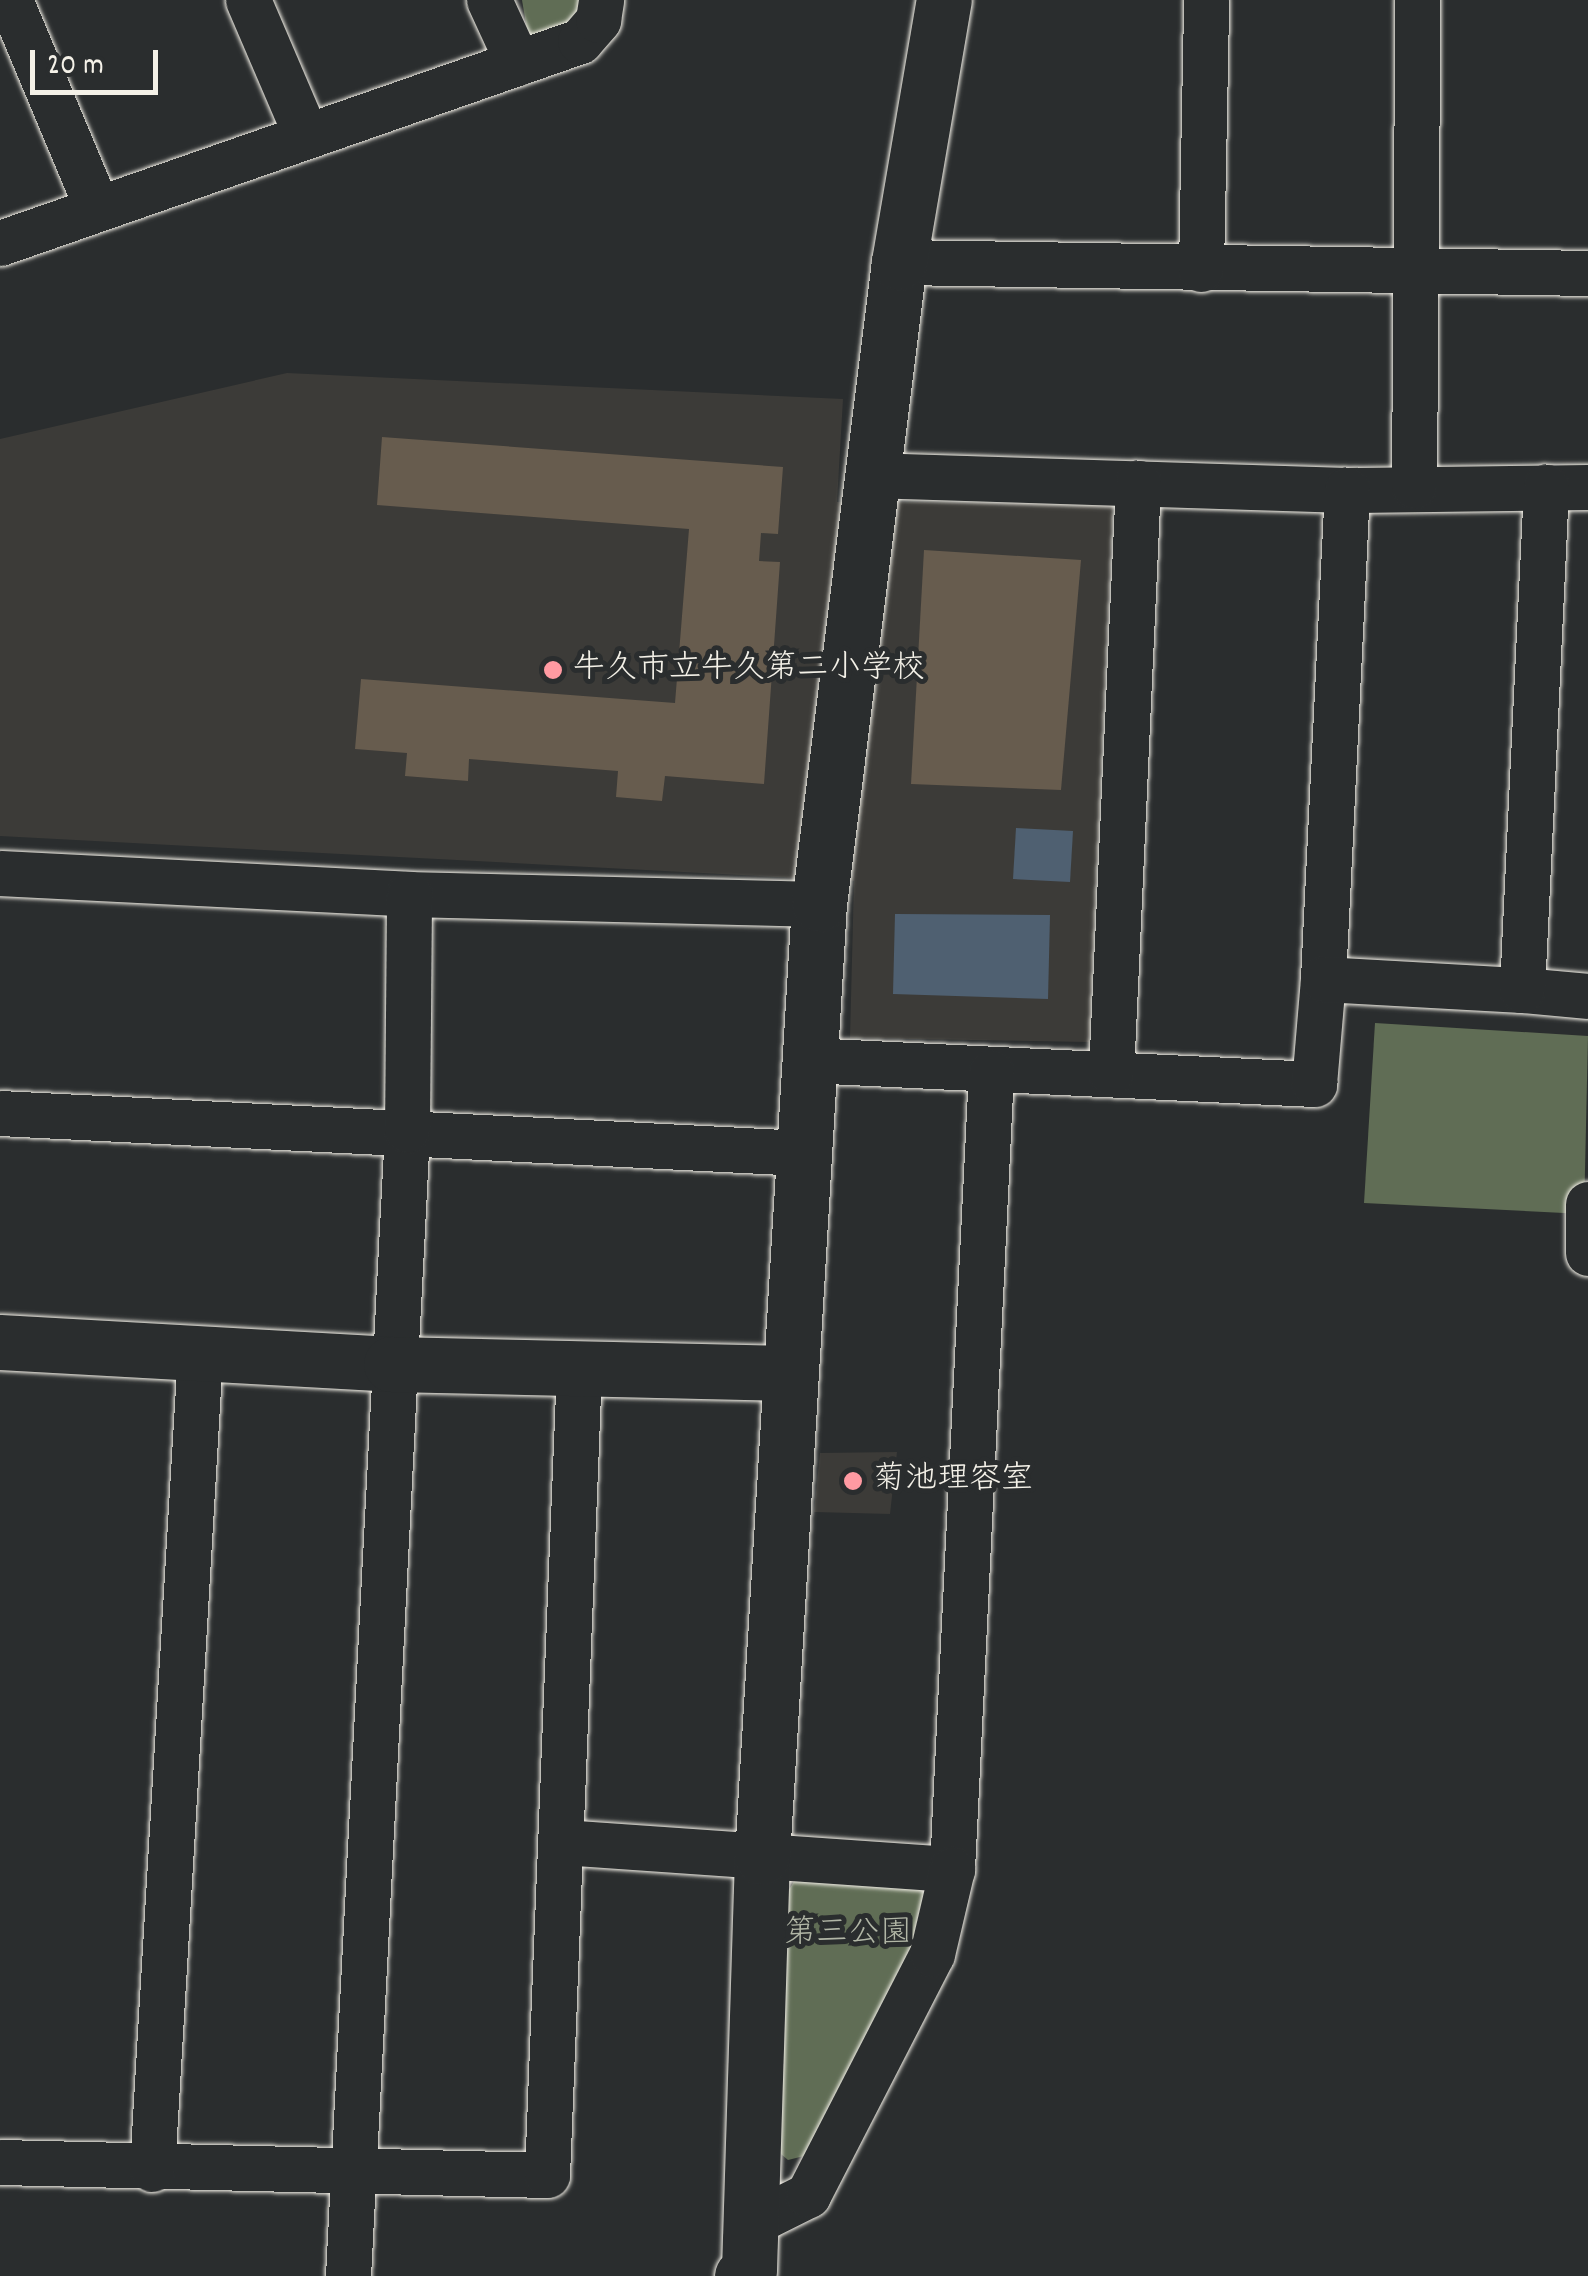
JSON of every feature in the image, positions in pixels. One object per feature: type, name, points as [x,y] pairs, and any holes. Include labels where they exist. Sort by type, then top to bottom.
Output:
[{"type":"street","points":[[10,0],[96,208]]},
{"type":"street","points":[[248,0],[306,136]]},
{"type":"street","points":[[489,0],[518,62]]},
{"type":"street","points":[[0,243],[580,41],[598,20],[601,0]]},
{"type":"street","points":[[746,2250],[762,1857],[804,1153],[806,1060],[819,904],[898,262],[944,0]]},
{"type":"street","points":[[1201,269],[1206,0]]},
{"type":"street","points":[[1414,486],[1416,0]]},
{"type":"street","points":[[898,262],[1414,275],[1588,273]]},
{"type":"street","points":[[870,476],[1347,490],[1414,486],[1567,487],[1522,990]]},
{"type":"street","points":[[1111,1074],[1138,482]]},
{"type":"street","points":[[806,1060],[992,1072],[1314,1084],[1324,979],[1347,490]]},
{"type":"street","points":[[0,874],[409,894],[819,904]]},
{"type":"street","points":[[348,2276],[391,1364],[407,1130],[409,894]]},
{"type":"street","points":[[1324,979],[1588,996]]},
{"type":"street","points":[[746,2250],[808,2195],[932,1954],[952,1869],[992,1072]]},
{"type":"street","points":[[0,1114],[407,1130],[804,1153]]},
{"type":"street","points":[[1588,1204],[1588,1253]]},
{"type":"street","points":[[0,1342],[391,1364],[789,1372]]},
{"type":"street","points":[[152,2169],[200,1353]]},
{"type":"street","points":[[0,2162],[353,2174],[547,2175],[563,1842],[578,1368]]},
{"type":"street","points":[[563,1842],[952,1869]]},
{"type":"shaded area","name":"牛久市立牛久第二小学校","points":[[287,373],[843,399],[837,502],[1113,503],[1089,1042],[850,1038],[854,881],[0,836],[0,439]]},
{"type":"shaded area","points":[[897,1452],[890,1514],[814,1512],[820,1453]]},
{"type":"green space","points":[[522,0],[579,0],[575,21],[529,41]]},
{"type":"green space","points":[[1375,1023],[1588,1036],[1584,1214],[1364,1203]]},
{"type":"green space","name":"第三公園","points":[[802,1868],[917,1875],[927,1904],[925,1922],[804,2156],[788,2160],[775,2149],[787,1893]]},
{"type":"water","points":[[1016,828],[1073,831],[1070,882],[1013,879]]},
{"type":"water","points":[[895,914],[1050,915],[1048,999],[893,994]]},
{"type":"building","points":[[382,437],[783,467],[778,534],[761,533],[759,561],[780,562],[764,784],[665,776],[662,801],[616,797],[618,771],[469,759],[468,781],[405,776],[407,753],[355,749],[361,679],[675,703],[689,529],[377,505]]},
{"type":"building","points":[[924,550],[1081,560],[1061,790],[911,784]]},
{"type":"place","name":"牛久市立牛久第二小学校","points":[[553,670]]},
{"type":"place","name":"菊池理容室","points":[[853,1481]]}]
